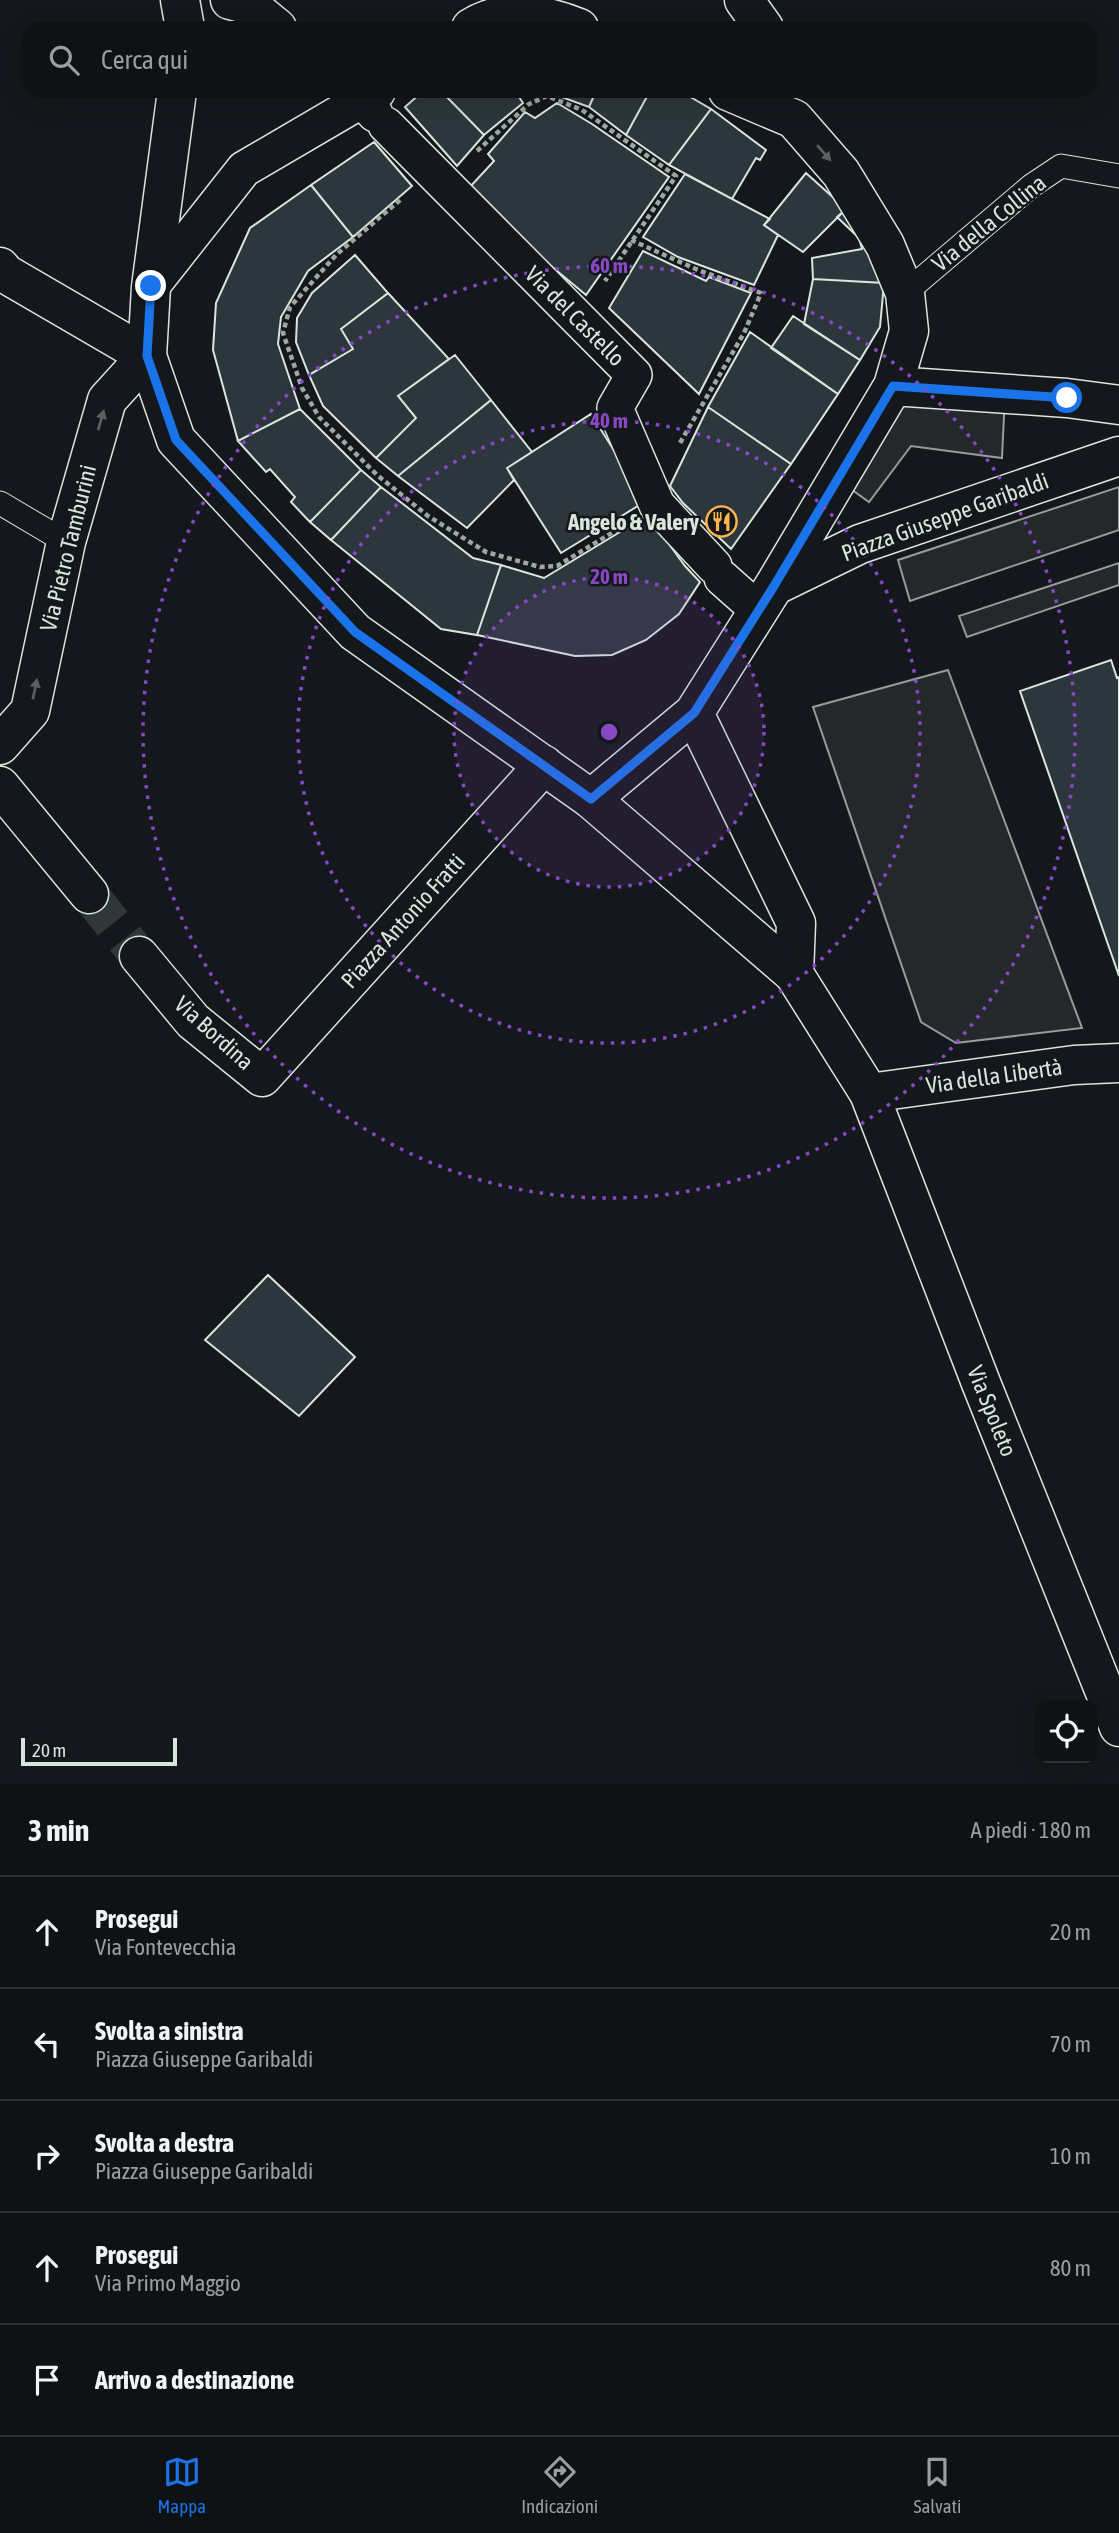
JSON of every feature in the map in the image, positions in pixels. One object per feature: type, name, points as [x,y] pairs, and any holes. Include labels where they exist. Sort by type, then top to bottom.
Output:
[{"type":"street","points":[[180,0],[184,21]]},
{"type":"street","points":[[230,0],[249,5],[268,21]]},
{"type":"street","points":[[744,0],[759,21]]},
{"type":"street","points":[[490,21],[509,14],[563,21]]},
{"type":"street","points":[[176,98],[151,286],[147,356],[176,440],[355,632],[591,799],[794,974],[869,1093]]},
{"type":"street","points":[[759,98],[790,105]]},
{"type":"street","points":[[151,286],[244,169],[370,104]]},
{"type":"street","name":"Via del Castello","points":[[370,104],[440,180],[634,376],[615,408],[654,498],[718,572],[766,598]]},
{"type":"street","name":"Piazza Giuseppe Garibaldi","points":[[591,799],[694,713],[893,386],[909,331],[905,293],[885,245],[841,173],[790,105]]},
{"type":"street","points":[[0,267],[6,274],[147,356]]},
{"type":"street","name":"Via Pietro Tamburini","points":[[0,745],[30,711],[66,542],[107,400],[147,356]]},
{"type":"street","points":[[893,386],[1067,398],[1119,405]]},
{"type":"street","name":"Piazza Giuseppe Garibaldi","points":[[766,598],[860,544],[1119,456]]},
{"type":"street","points":[[694,713],[796,923],[794,974]]},
{"type":"street","name":"Piazza Antonio Fratti","points":[[262,1077],[544,765]]},
{"type":"street","points":[[0,786],[89,894]]},
{"type":"street","name":"Via Bordina","points":[[139,956],[193,1021],[262,1077]]},
{"type":"street","name":"Via della Libertà","points":[[869,1093],[1074,1065],[1119,1063]]},
{"type":"street","name":"Via Spoleto","points":[[869,1093],[981,1383],[1119,1727]]},
{"type":"lane","name":"Via della Collina","points":[[905,293],[1031,186],[1062,166],[1119,176]]},
{"type":"lane","points":[[0,503],[66,542]]},
{"type":"path","points":[[542,98],[529,104],[440,180],[336,255],[290,307],[284,333],[302,388],[319,417],[377,475],[428,516],[486,552],[540,567],[557,566],[654,498],[744,333],[761,293],[698,270],[631,240]]},
{"type":"path","points":[[552,98],[582,110],[676,176],[579,320]]},
{"type":"shaded area","points":[[893,386],[1005,395],[1002,458],[911,446],[869,502],[837,479]]},
{"type":"shaded area","points":[[1119,487],[1119,530],[910,601],[898,560]]},
{"type":"shaded area","points":[[1119,563],[1119,585],[967,637],[959,616]]},
{"type":"shaded area","points":[[948,670],[1082,1028],[956,1043],[921,1022],[813,707]]},
{"type":"building","points":[[415,98],[448,98],[484,135],[457,166],[405,107]]},
{"type":"building","points":[[448,98],[520,98],[523,103],[484,135]]},
{"type":"building","points":[[564,98],[593,98],[589,107]]},
{"type":"building","points":[[593,98],[646,98],[626,135],[589,107]]},
{"type":"building","points":[[646,98],[692,98],[711,109],[669,165],[626,135]]},
{"type":"building","points":[[557,103],[669,177],[586,295],[516,237],[469,188],[494,161],[488,154],[525,112],[535,118]]},
{"type":"building","points":[[711,109],[766,150],[760,160],[756,158],[732,199],[669,165]]},
{"type":"building","points":[[374,142],[412,186],[353,237],[311,185]]},
{"type":"building","points":[[806,173],[846,209],[803,252],[764,225]]},
{"type":"building","points":[[685,174],[770,219],[764,225],[778,235],[754,285],[678,257],[643,237]]},
{"type":"building","points":[[311,185],[353,237],[308,271],[281,317],[278,344],[300,409],[238,441],[213,350],[216,303],[250,228]]},
{"type":"building","points":[[846,209],[884,283],[813,279],[812,258],[862,249],[859,238],[837,217]]},
{"type":"building","points":[[643,251],[706,281],[709,277],[751,293],[699,394],[609,308]]},
{"type":"building","points":[[355,255],[388,293],[341,329],[353,349],[309,375],[296,342],[297,318],[312,293]]},
{"type":"building","points":[[813,279],[884,283],[880,327],[860,360],[804,324]]},
{"type":"building","points":[[388,293],[449,359],[398,396],[416,418],[376,458],[323,406],[309,375],[353,349],[341,329]]},
{"type":"building","points":[[793,316],[860,360],[838,394],[771,348]]},
{"type":"building","points":[[750,332],[838,394],[791,464],[708,407]]},
{"type":"building","points":[[455,355],[491,400],[398,476],[376,458],[416,418],[398,396]]},
{"type":"building","points":[[491,400],[532,452],[507,468],[514,480],[467,528],[398,476]]},
{"type":"building","points":[[708,407],[791,464],[731,549],[683,503],[670,486]]},
{"type":"building","points":[[300,409],[361,470],[310,522],[291,502],[295,497],[270,469],[266,472],[238,441]]},
{"type":"building","points":[[591,414],[646,501],[561,553],[507,468]]},
{"type":"building","points":[[361,470],[381,487],[331,540],[310,522]]},
{"type":"building","points":[[381,487],[473,558],[501,565],[477,635],[441,629],[331,540]]},
{"type":"building","points":[[648,515],[700,582],[679,614],[646,640],[612,655],[575,656],[477,635],[501,565],[544,578]]},
{"type":"building","points":[[1111,660],[1117,678],[1119,677],[1119,976],[1020,691]]},
{"type":"building","points":[[268,1275],[355,1357],[299,1416],[205,1340]]},
{"type":"tunnel","points":[[89,894],[139,956]]},
{"type":"place","name":"Angelo & Valery","points":[[722,522]]},
{"type":"route","points":[[151,286],[147,356],[176,440],[355,632],[591,799],[694,713],[774,586],[893,386],[1067,398]]}]
